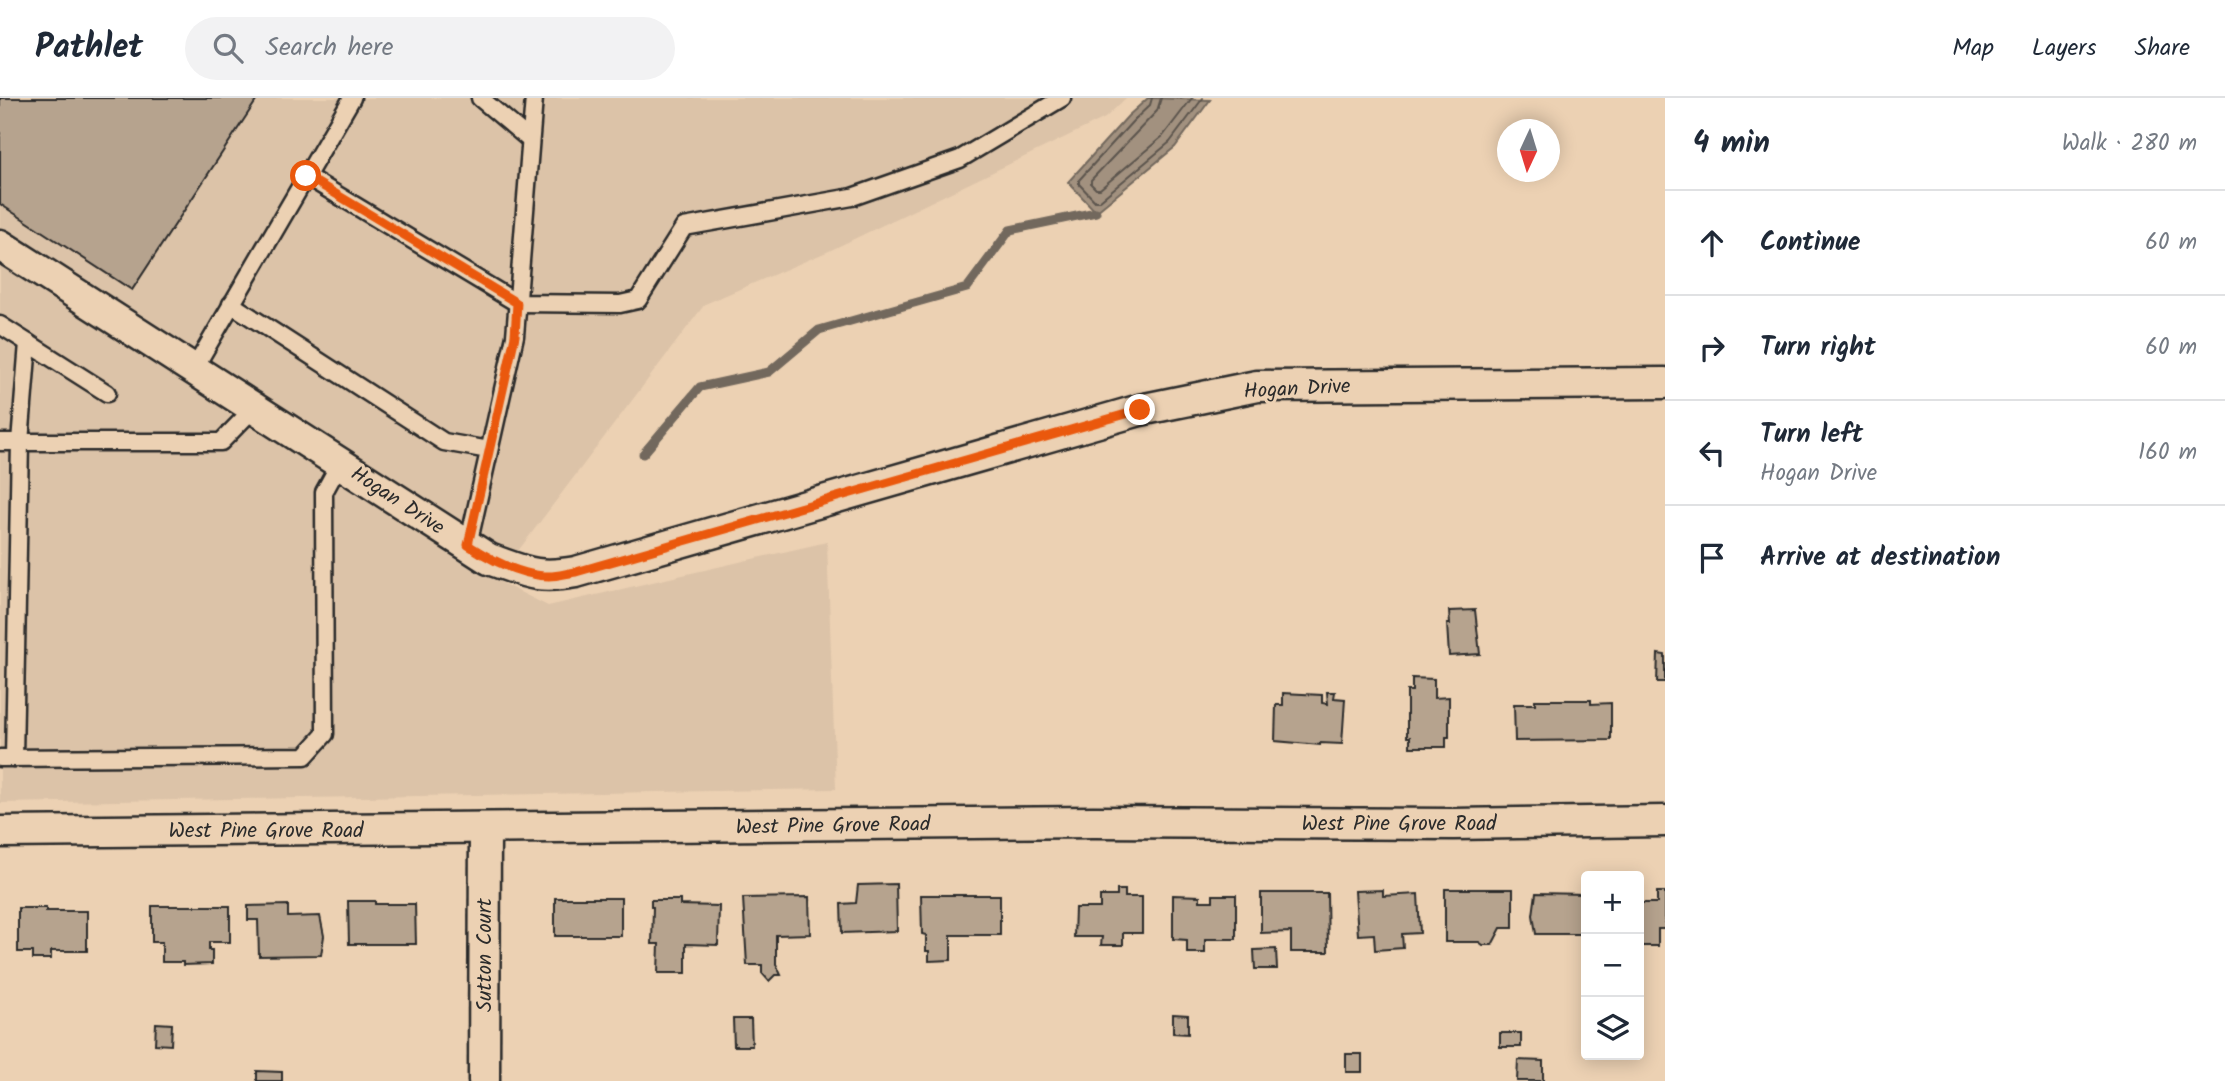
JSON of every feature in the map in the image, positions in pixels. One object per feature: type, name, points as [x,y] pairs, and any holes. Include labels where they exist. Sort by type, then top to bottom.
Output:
[{"type":"street","name":"Hogan Drive","points":[[0,244],[489,559],[533,575],[550,576],[576,572],[1140,410],[1257,386],[1665,383]]},
{"type":"street","name":"West Pine Grove Road","points":[[0,832],[1093,822],[1454,824],[1665,821]]},
{"type":"street","name":"Sutton Court","points":[[484,1081],[485,828]]},
{"type":"lane","points":[[194,369],[352,98]]},
{"type":"lane","points":[[480,98],[530,139]]},
{"type":"lane","points":[[468,545],[515,336],[534,98]]},
{"type":"lane","points":[[306,176],[517,303],[620,304],[638,300],[684,227],[852,197],[960,159],[1062,98]]},
{"type":"lane","points":[[232,304],[444,443],[489,450]]},
{"type":"lane","points":[[0,325],[107,393]]},
{"type":"lane","points":[[28,342],[20,442],[7,758],[305,755],[325,734],[324,492],[340,463]]},
{"type":"lane","points":[[0,442],[221,442],[254,408]]},
{"type":"shaded area","points":[[0,98],[1126,98],[1105,118],[829,251],[705,304],[496,580],[548,606],[827,542],[836,789],[0,803]]},
{"type":"water","points":[[1148,98],[1210,100],[1175,147],[1096,212],[1068,182]]},
{"type":"building","points":[[0,98],[258,98],[132,290],[0,204]]},
{"type":"building","points":[[1475,610],[1480,654],[1449,656],[1449,611]]},
{"type":"building","points":[[1658,654],[1665,655],[1665,682],[1657,682]]},
{"type":"building","points":[[1412,678],[1434,679],[1434,698],[1449,697],[1449,737],[1446,737],[1446,747],[1410,747],[1410,737],[1407,737],[1407,691],[1412,691]]},
{"type":"building","points":[[1327,692],[1335,692],[1334,698],[1345,699],[1342,744],[1275,741],[1276,705],[1283,705],[1283,693],[1322,695],[1322,703],[1328,704]]},
{"type":"building","points":[[1535,700],[1591,700],[1591,704],[1611,703],[1611,740],[1515,741],[1514,704],[1535,704]]},
{"type":"building","points":[[896,884],[897,931],[842,933],[841,904],[856,903],[858,885]]},
{"type":"building","points":[[1445,889],[1513,889],[1513,928],[1501,928],[1492,945],[1479,942],[1445,942]]},
{"type":"building","points":[[1117,890],[1125,890],[1125,897],[1142,897],[1142,933],[1123,933],[1123,945],[1101,945],[1102,937],[1074,937],[1075,908],[1100,908],[1100,896],[1117,896]]},
{"type":"building","points":[[1383,890],[1383,896],[1418,894],[1420,933],[1402,934],[1403,948],[1375,950],[1374,934],[1358,935],[1355,891]]},
{"type":"building","points":[[1657,892],[1665,892],[1665,929],[1658,929],[1658,946],[1644,946],[1644,903],[1657,903]]},
{"type":"building","points":[[1261,893],[1327,893],[1328,952],[1291,952],[1291,932],[1261,933]]},
{"type":"building","points":[[1536,893],[1581,894],[1581,934],[1536,934],[1533,915]]},
{"type":"building","points":[[921,895],[1000,895],[1000,935],[951,935],[951,960],[929,961],[926,935],[922,934]]},
{"type":"building","points":[[1173,895],[1200,896],[1200,901],[1213,901],[1213,895],[1236,895],[1236,939],[1205,939],[1205,953],[1187,953],[1187,940],[1173,939]]},
{"type":"building","points":[[809,897],[810,934],[776,935],[776,964],[781,975],[775,975],[769,981],[762,973],[762,965],[747,965],[743,898]]},
{"type":"building","points":[[555,898],[621,898],[621,936],[555,936]]},
{"type":"building","points":[[651,900],[680,900],[680,905],[719,906],[718,945],[686,944],[686,973],[658,973],[659,944],[652,944]]},
{"type":"building","points":[[348,901],[415,904],[416,944],[349,944]]},
{"type":"building","points":[[288,905],[288,917],[320,916],[324,936],[321,955],[259,956],[258,920],[248,920],[248,906]]},
{"type":"building","points":[[152,906],[230,906],[230,942],[209,942],[212,964],[183,965],[183,962],[162,962],[162,942],[152,942]]},
{"type":"building","points":[[18,908],[87,911],[87,951],[51,951],[51,959],[33,959],[33,952],[18,952]]},
{"type":"building","points":[[1276,949],[1277,969],[1255,969],[1254,950]]},
{"type":"building","points":[[1173,1014],[1188,1015],[1188,1034],[1173,1033]]},
{"type":"building","points":[[733,1019],[751,1019],[752,1046],[734,1046]]},
{"type":"building","points":[[156,1023],[172,1024],[171,1045],[155,1044]]},
{"type":"building","points":[[1500,1033],[1521,1033],[1521,1047],[1500,1047]]},
{"type":"building","points":[[1346,1054],[1362,1054],[1362,1072],[1346,1072]]},
{"type":"building","points":[[1518,1060],[1543,1061],[1543,1081],[1517,1081]]},
{"type":"building","points":[[257,1071],[282,1072],[282,1081],[257,1081]]},
{"type":"waterway","points":[[643,454],[700,387],[769,372],[819,330],[967,288],[1010,230],[1096,212]]},
{"type":"route","points":[[306,176],[517,303],[515,336],[468,545],[489,559],[533,575],[550,576],[576,572],[1140,410]]}]
